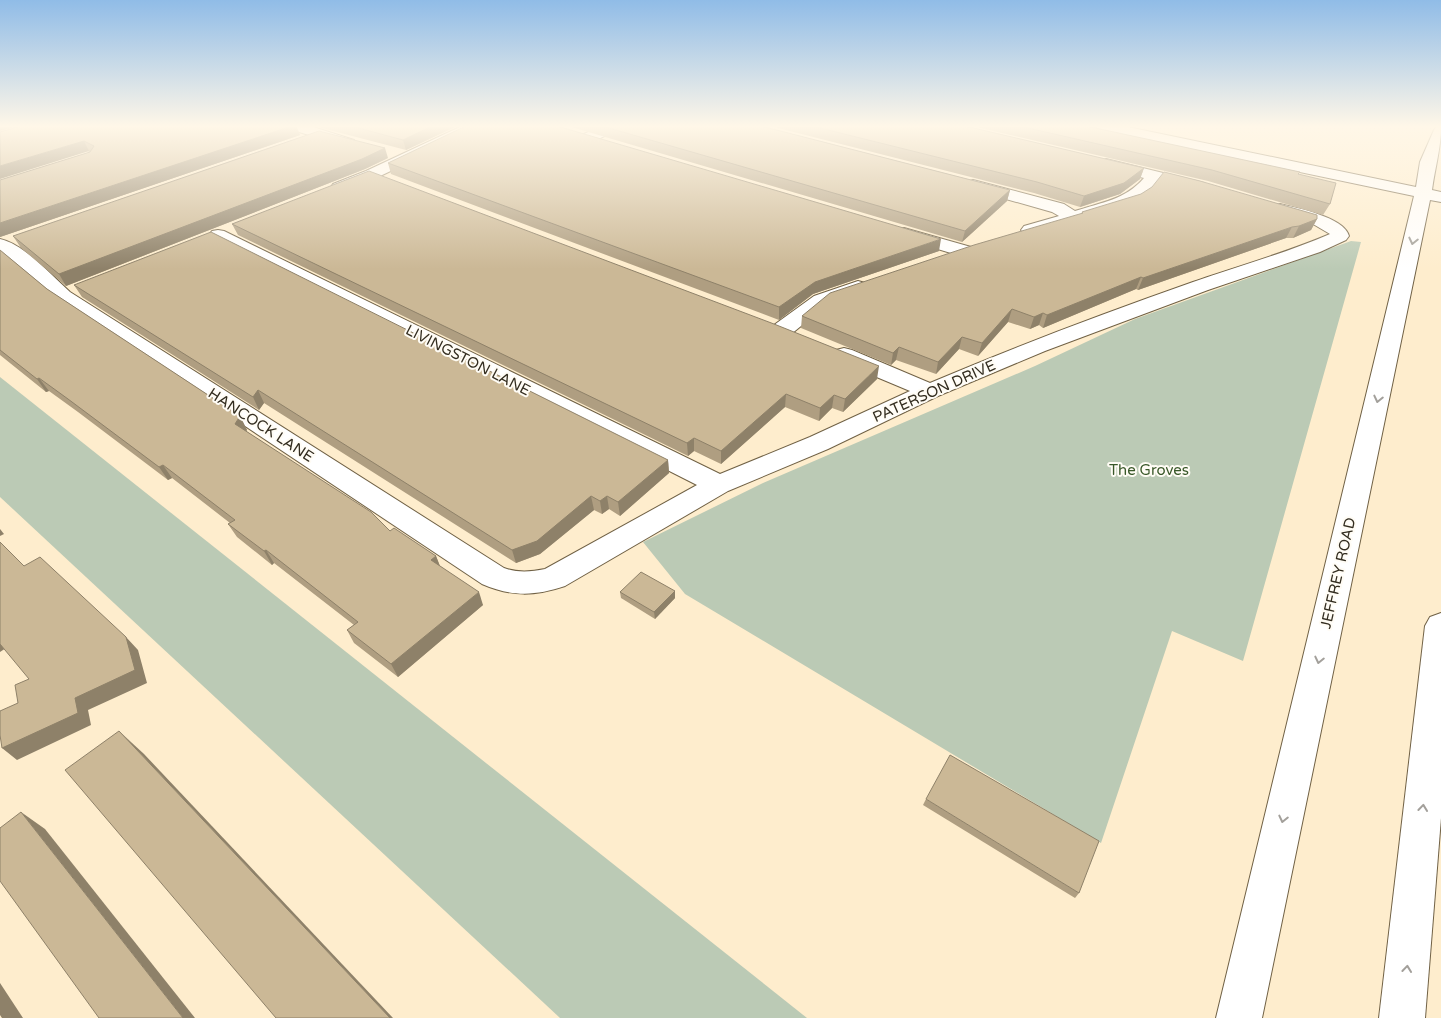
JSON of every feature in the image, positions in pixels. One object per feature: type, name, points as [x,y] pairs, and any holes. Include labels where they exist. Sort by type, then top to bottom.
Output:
[{"type":"street","points":[[326,192],[372,174],[400,184]]},
{"type":"street","points":[[1148,174],[1209,189]]},
{"type":"street","points":[[1374,174],[1428,183]]},
{"type":"street","points":[[1018,234],[1072,216],[1130,200],[1140,193],[1155,175]]},
{"type":"street","points":[[961,182],[1058,208],[1072,216]]},
{"type":"street","name":"JEFFREY ROAD","points":[[1238,1018],[1428,183]]},
{"type":"street","name":"PATERSON DRIVE","points":[[532,582],[554,578],[718,485],[819,443],[930,390],[1037,346],[1337,239],[1340,236],[1334,227],[1261,204]]},
{"type":"street","points":[[888,228],[964,251]]},
{"type":"street","name":"LIVINGSTON LANE","points":[[218,235],[718,485]]},
{"type":"street","name":"HANCOCK LANE","points":[[8,243],[18,256],[493,576],[518,584],[532,582]]},
{"type":"street","points":[[936,260],[982,245]]},
{"type":"street","points":[[763,323],[791,333],[821,300],[872,282]]},
{"type":"street","points":[[826,348],[930,390]]},
{"type":"street","points":[[1402,1018],[1441,626]]},
{"type":"green space","name":"The Groves","points":[[1351,241],[1361,242],[1243,661],[1172,631],[1101,843],[685,594],[643,542],[763,483],[1035,366],[1135,319]]},
{"type":"green space","points":[[0,377],[807,1018],[560,1018],[0,497]]},
{"type":"building","points":[[21,174],[149,174],[0,223],[0,180]]},
{"type":"building","points":[[195,174],[324,174],[59,274],[13,236]]},
{"type":"building","points":[[363,174],[376,174],[774,324],[879,366],[845,399],[834,395],[820,408],[786,394],[721,451],[694,438],[687,443],[232,224]]},
{"type":"building","points":[[417,174],[718,174],[941,239],[815,282],[779,307]]},
{"type":"building","points":[[766,174],[946,174],[1010,190],[965,231]]},
{"type":"building","points":[[1003,174],[1137,174],[1124,183],[1084,196]]},
{"type":"building","points":[[1163,174],[1170,174],[1317,215],[1317,219],[1143,278],[1141,277],[1047,315],[1043,313],[1034,317],[1012,309],[982,343],[962,337],[938,362],[899,347],[893,353],[802,316],[830,293],[974,245],[1141,194],[1152,187]]},
{"type":"building","points":[[1224,174],[1298,174],[1336,183],[1330,204]]},
{"type":"building","points":[[211,232],[668,460],[618,502],[607,496],[600,501],[591,496],[537,541],[512,550],[258,390],[253,397],[74,285]]},
{"type":"building","points":[[0,250],[47,289],[240,416],[235,424],[371,512],[390,531],[394,528],[436,556],[431,560],[479,592],[391,664],[347,630],[358,622],[266,550],[264,551],[228,524],[235,520],[163,465],[159,467],[0,350]]},
{"type":"building","points":[[0,542],[24,566],[40,557],[126,637],[135,670],[75,698],[78,713],[2,748],[0,711],[18,703],[15,685],[29,679],[0,644]]},
{"type":"building","points":[[641,572],[675,591],[654,612],[620,592]]},
{"type":"building","points":[[119,731],[390,1018],[276,1018],[65,770]]},
{"type":"building","points":[[950,755],[1099,841],[1079,893],[926,799]]},
{"type":"building","points":[[21,812],[183,1018],[99,1018],[0,881],[0,828]]}]
